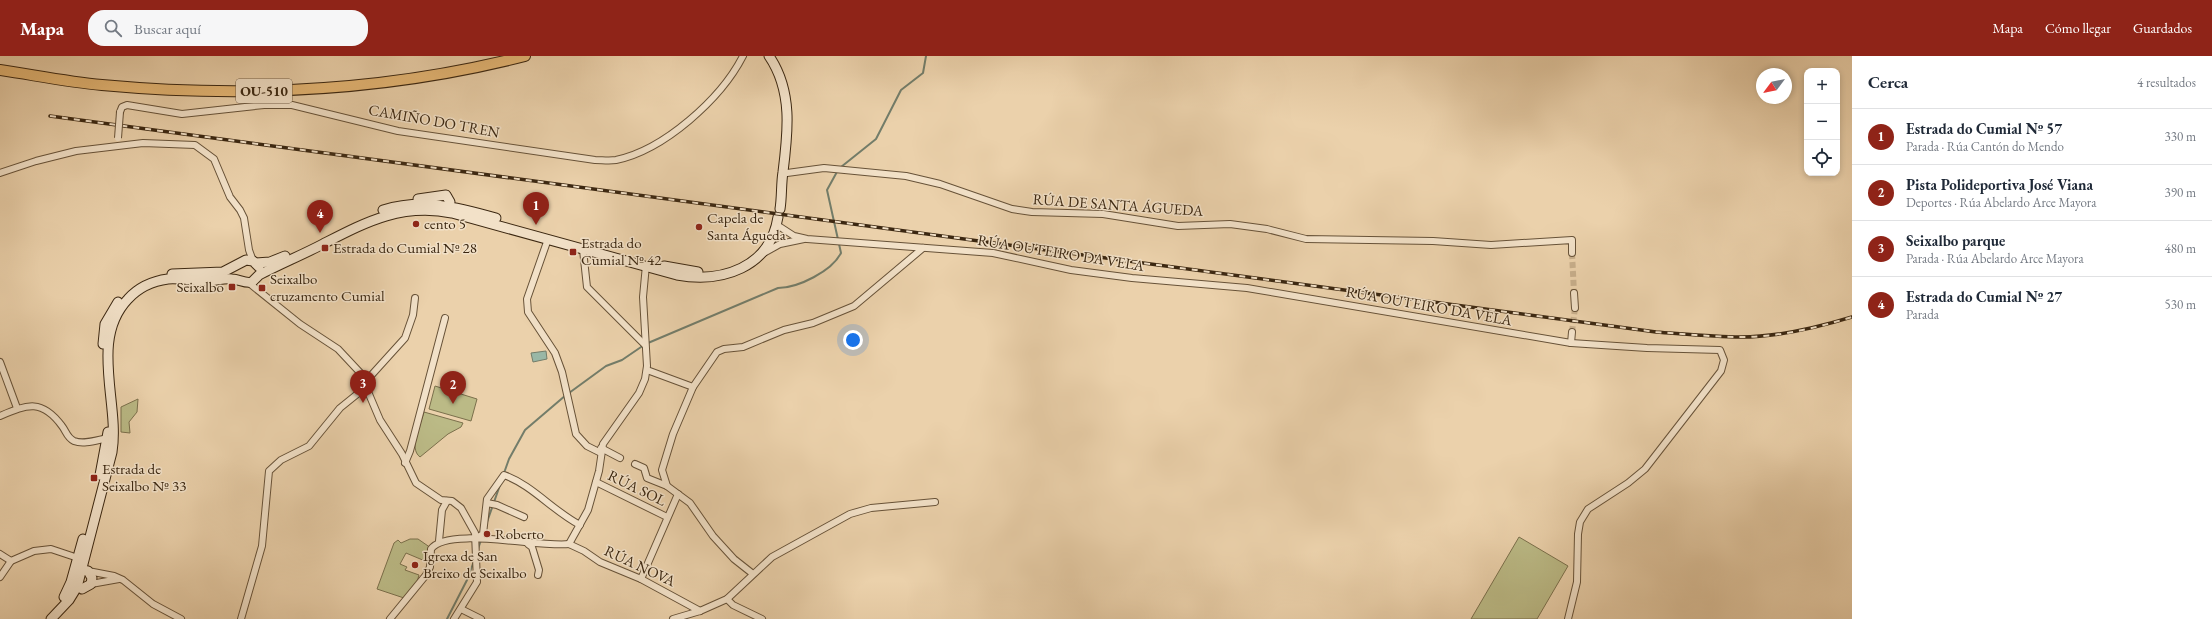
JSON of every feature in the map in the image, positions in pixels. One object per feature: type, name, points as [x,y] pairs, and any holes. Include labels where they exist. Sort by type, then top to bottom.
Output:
[{"type":"main road","name":"OU-510","points":[[0,70],[101,85],[194,92],[279,91],[404,80],[471,68],[525,56]]},
{"type":"street","name":"CAMIÑO DO TREN","points":[[116,146],[120,112],[122,107],[127,105],[182,114],[264,105],[292,105],[398,131],[595,160],[615,160],[643,150],[680,127],[710,100],[726,81],[743,56]]},
{"type":"street","points":[[768,56],[781,80],[787,107],[787,133],[779,214],[794,236],[807,239]]},
{"type":"street","points":[[762,254],[768,244],[779,214],[787,173],[792,130],[793,105],[785,74],[776,56]]},
{"type":"street","points":[[0,173],[36,161],[76,151],[149,143],[195,145],[214,159],[230,197],[244,218],[248,250],[260,269],[252,282]]},
{"type":"street","name":"RÚA DE SANTA ÁGUEDA","points":[[787,173],[824,168],[892,174],[940,184],[1012,210],[1103,214],[1178,226],[1230,224],[1267,229],[1306,239],[1433,241],[1491,245],[1572,240],[1572,253]]},
{"type":"street","points":[[82,586],[82,571],[105,481],[114,434],[109,337],[117,313],[136,292],[155,282],[175,279],[252,282],[382,216],[398,209],[436,201]]},
{"type":"street","points":[[105,481],[102,475],[108,455],[103,337],[107,318],[114,306],[130,291],[156,277],[181,273],[219,272],[240,263],[281,258],[367,216],[408,204],[436,201],[468,213],[478,220]]},
{"type":"street","points":[[450,207],[678,269],[703,272],[721,271],[750,258],[768,244]]},
{"type":"street","points":[[382,216],[420,209],[438,210],[548,239],[583,250],[690,277],[717,277],[743,267],[762,254],[784,243],[807,239]]},
{"type":"street","points":[[548,239],[527,299],[528,312],[555,353],[562,372],[576,434],[587,446],[620,458]]},
{"type":"street","name":"RÚA OUTEIRO DA VELA","points":[[807,239],[993,253],[1071,270],[1132,278],[1247,288],[1570,342],[1647,348],[1720,350],[1724,360],[1721,371],[1645,469],[1628,483],[1588,509],[1580,522],[1577,582],[1568,619]]},
{"type":"street","points":[[594,246],[605,253],[645,266],[664,270],[678,269]]},
{"type":"street","points":[[667,486],[662,470],[673,434],[693,387],[717,352],[724,349],[743,347],[784,330],[813,323],[854,306],[923,248]]},
{"type":"street","points":[[248,250],[236,272],[252,282],[300,324],[338,349],[367,380]]},
{"type":"street","points":[[583,250],[587,286],[645,345]]},
{"type":"street","points":[[439,541],[476,538],[526,544],[569,544],[586,514],[596,482],[601,450],[617,422],[639,393],[647,370],[643,297],[645,266]]},
{"type":"street","points":[[1574,293],[1575,308]]},
{"type":"street","points":[[415,298],[413,315],[405,338],[367,380],[366,387],[380,420],[416,484],[441,500],[452,501],[461,508],[476,538],[478,579],[476,587],[454,619]]},
{"type":"street","points":[[405,463],[410,450],[445,318]]},
{"type":"street","points":[[1570,342],[1572,332]]},
{"type":"street","points":[[0,362],[17,408]]},
{"type":"street","points":[[647,370],[693,387]]},
{"type":"street","points":[[241,619],[262,546],[269,471],[281,460],[309,446],[340,408],[366,387]]},
{"type":"street","points":[[0,416],[17,408],[34,405],[46,408],[62,427],[67,436],[74,441],[107,441]]},
{"type":"street","points":[[44,619],[67,592],[77,559],[107,441]]},
{"type":"street","points":[[635,464],[644,468],[647,478],[667,486],[693,506],[713,536],[734,559],[753,574]]},
{"type":"street","points":[[476,538],[483,534],[487,500],[504,474],[514,478],[542,500],[580,525]]},
{"type":"street","name":"RÚA SOL","points":[[596,482],[667,517]]},
{"type":"street","points":[[641,579],[678,494]]},
{"type":"street","points":[[390,619],[423,581],[430,567],[431,549],[439,541],[442,510],[447,501]]},
{"type":"street","points":[[673,619],[700,611],[727,599],[772,557],[850,514],[871,508],[935,502]]},
{"type":"street","points":[[487,504],[497,505],[524,517]]},
{"type":"street","points":[[526,544],[532,546],[539,570],[538,575]]},
{"type":"street","name":"RÚA NOVA","points":[[569,544],[584,551],[600,562],[641,579],[700,611]]},
{"type":"street","points":[[0,577],[11,561],[34,552],[51,549],[77,559]]},
{"type":"street","points":[[0,554],[11,561]]},
{"type":"street","points":[[51,619],[82,586],[92,578],[82,571],[77,559]]},
{"type":"street","points":[[82,571],[119,579],[153,604],[181,619]]},
{"type":"street","points":[[67,592],[82,586],[119,579]]},
{"type":"street","points":[[727,599],[734,605],[762,619]]},
{"type":"street","points":[[461,609],[480,619]]},
{"type":"shaded area","points":[[546,351],[547,359],[533,362],[531,353]]},
{"type":"shaded area","points":[[435,386],[477,399],[471,421],[429,409]]},
{"type":"shaded area","points":[[138,399],[137,412],[129,422],[130,433],[121,432],[121,407]]},
{"type":"shaded area","points":[[424,412],[463,423],[461,427],[448,434],[420,457],[415,448],[415,442]]},
{"type":"shaded area","points":[[1519,537],[1568,566],[1537,619],[1471,619]]},
{"type":"shaded area","points":[[410,539],[418,539],[431,548],[425,561],[406,553],[400,564],[407,567],[405,570],[419,575],[417,582],[404,598],[377,589],[394,543],[398,540],[401,543]]},
{"type":"waterway","points":[[841,167],[876,139],[901,90],[923,73],[926,56]]},
{"type":"waterway","points":[[648,343],[778,288],[804,282],[822,272],[837,260],[841,253],[827,190],[838,170]]},
{"type":"waterway","points":[[569,393],[606,366],[622,360],[644,345]]},
{"type":"waterway","points":[[504,473],[509,459],[525,430],[566,395]]},
{"type":"waterway","points":[[487,522],[500,485]]},
{"type":"waterway","points":[[478,549],[481,540]]},
{"type":"waterway","points":[[447,619],[467,580],[474,561]]},
{"type":"tunnel","points":[[1572,253],[1574,293]]},
{"type":"tunnel","points":[[1572,332],[1575,308]]},
{"type":"railway","points":[[50,116],[1656,332],[1755,337],[1783,334],[1825,325],[1852,317]]},
{"type":"place","name":"cento 5","points":[[416,224]]},
{"type":"place","name":"Estrada do Cumial Nº 57","points":[[536,225]]},
{"type":"place","name":"Capela de Santa Águeda","points":[[699,227]]},
{"type":"place","name":"Estrada do Cumial Nº 27","points":[[320,233]]},
{"type":"place","name":"Estrada do Cumial Nº 28","points":[[325,248]]},
{"type":"place","name":"Estrada do Cumial Nº 42","points":[[573,252]]},
{"type":"place","name":"Seixalbo","points":[[232,287]]},
{"type":"place","name":"Seixalbo cruzamento Cumial","points":[[262,288]]},
{"type":"place","name":"Seixalbo parque","points":[[363,403]]},
{"type":"place","name":"Pista Polideportiva José Viana","points":[[453,404]]},
{"type":"place","name":"Estrada de Seixalbo Nº 33","points":[[94,478]]},
{"type":"place","name":"Roberto","points":[[487,534]]},
{"type":"place","name":"Igrexa de San Breixo de Seixalbo","points":[[415,565]]}]
